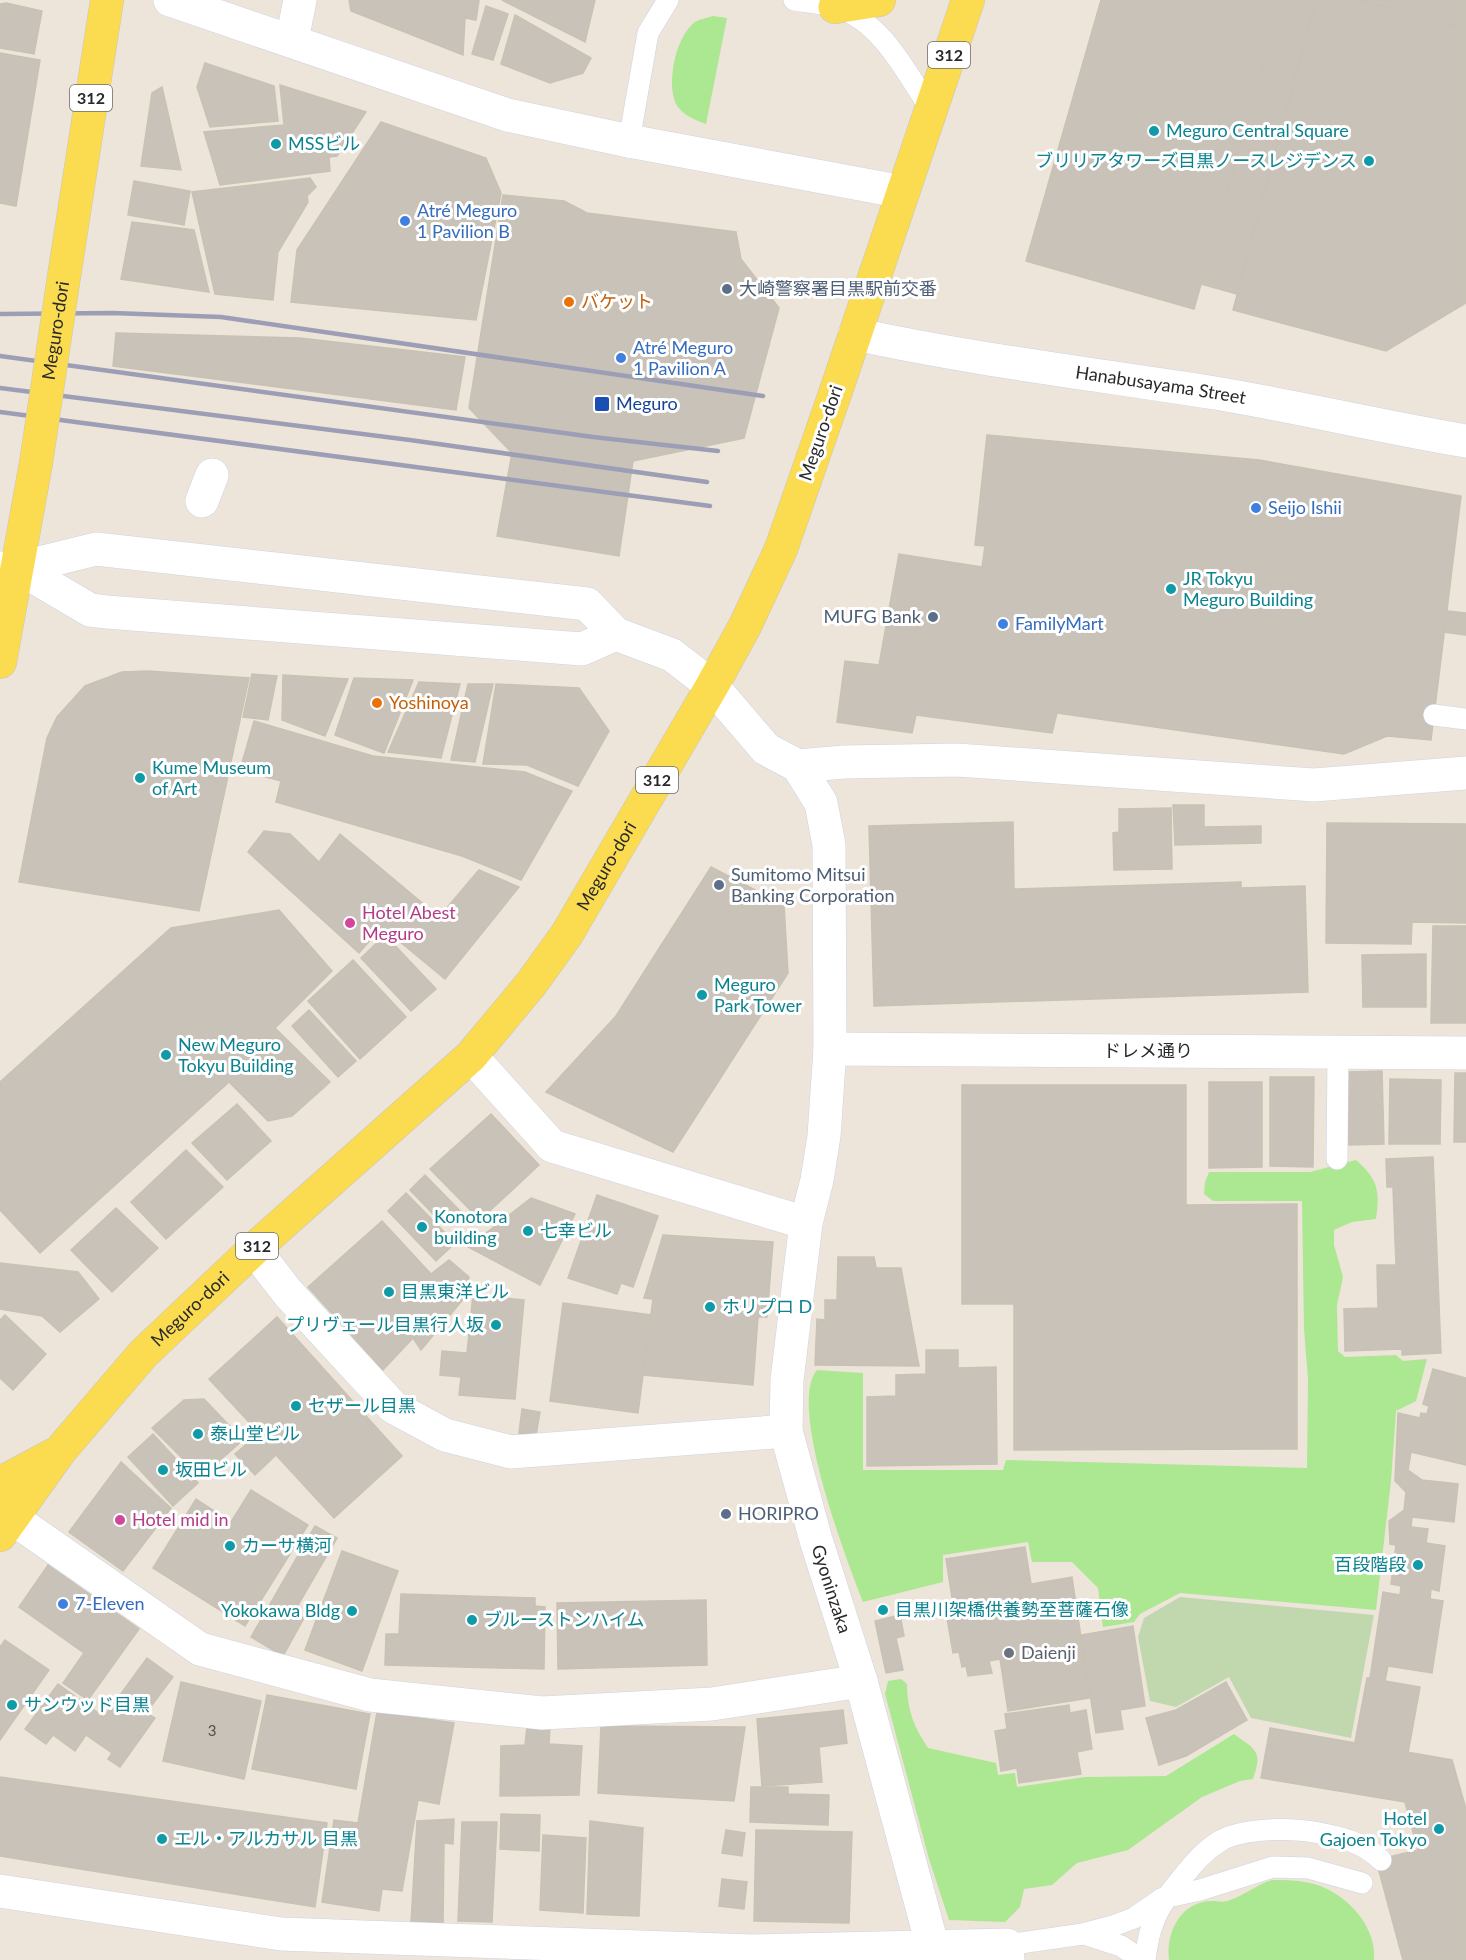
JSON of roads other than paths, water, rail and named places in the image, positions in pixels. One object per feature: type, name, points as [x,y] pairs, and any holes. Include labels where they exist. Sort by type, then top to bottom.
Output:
[{"type":"main road","name":"Meguro-dori","points":[[0,662],[9,568],[36,463],[107,0]]},
{"type":"main road","points":[[835,7],[879,0]]},
{"type":"main road","name":"Meguro-dori","points":[[4,1514],[10,1478],[60,1451],[144,1354],[254,1249],[471,1056],[531,984],[567,934],[712,686],[745,626],[781,549],[968,0]]},
{"type":"street","points":[[170,0],[507,115],[629,141],[903,192]]},
{"type":"street","points":[[292,40],[300,0]]},
{"type":"street","name":"Hanabusayama Street","points":[[855,334],[923,349],[1325,412],[1466,441]]},
{"type":"street","points":[[9,568],[96,549],[587,604],[615,634],[672,655],[712,686],[766,748],[798,766],[844,762],[957,760],[1314,785],[1466,773]]},
{"type":"street","points":[[9,568],[90,610],[106,612],[582,649],[615,634]]},
{"type":"street","name":"Gyoninzaka","points":[[798,766],[821,803],[829,845],[830,1049],[824,1137],[817,1180],[806,1223],[787,1380],[786,1431],[816,1540],[861,1681],[933,1948]]},
{"type":"street","name":"ドレメ通り","points":[[830,1049],[1466,1053]]},
{"type":"street","points":[[471,1056],[552,1146],[806,1223]]},
{"type":"street","points":[[254,1249],[288,1293],[393,1407],[445,1436],[511,1452],[786,1431]]},
{"type":"street","points":[[4,1514],[200,1649],[370,1695],[542,1713],[712,1704],[861,1681]]},
{"type":"street","points":[[0,1891],[281,1934],[752,1951],[933,1948],[1008,1952]]},
{"type":"lane","points":[[629,141],[648,33],[668,0]]},
{"type":"lane","points":[[794,0],[835,7],[863,20],[881,38],[931,110]]},
{"type":"lane","points":[[1434,715],[1466,719]]},
{"type":"lane","points":[[1337,1159],[1338,1052]]},
{"type":"lane","points":[[1008,1952],[1083,1934],[1134,1918],[1163,1898],[1201,1855],[1223,1840],[1257,1832],[1290,1828],[1338,1836],[1370,1849],[1381,1860]]},
{"type":"lane","points":[[1163,1898],[1200,1890],[1273,1867],[1308,1868],[1362,1883]]},
{"type":"lane","points":[[1083,1934],[1121,1946],[1143,1960],[1148,1933],[1163,1898]]},
{"type":"railway","points":[[0,314],[113,313],[221,317],[763,396]]},
{"type":"railway","points":[[0,356],[593,437],[718,451]]},
{"type":"railway","points":[[0,388],[410,440],[707,482]]},
{"type":"railway","points":[[0,412],[710,506]]},
{"type":"place","name":"Meguro Central Square","points":[[1154,131]]},
{"type":"place","name":"MSSビル","points":[[276,144]]},
{"type":"place","name":"ブリリアタワーズ目黒ノースレジデンス","points":[[1369,161]]},
{"type":"place","name":"Atré Meguro 1 Pavilion B","points":[[405,221]]},
{"type":"place","name":"大崎警察署目黒駅前交番","points":[[727,289]]},
{"type":"place","name":"バケット","points":[[569,302]]},
{"type":"place","name":"Atré Meguro 1 Pavilion A","points":[[621,358]]},
{"type":"place","name":"Meguro","points":[[602,404]]},
{"type":"place","name":"Seijo Ishii","points":[[1256,508]]},
{"type":"place","name":"JR Tokyu Meguro Building","points":[[1171,589]]},
{"type":"place","name":"MUFG Bank","points":[[933,617]]},
{"type":"place","name":"FamilyMart","points":[[1003,624]]},
{"type":"place","name":"Yoshinoya","points":[[377,703]]},
{"type":"place","name":"Kume Museum of Art","points":[[140,778]]},
{"type":"place","name":"Sumitomo Mitsui Banking Corporation","points":[[719,885]]},
{"type":"place","name":"Hotel Abest Meguro","points":[[350,923]]},
{"type":"place","name":"Meguro Park Tower","points":[[702,995]]},
{"type":"place","name":"New Meguro Tokyu Building","points":[[166,1055]]},
{"type":"place","name":"Konotora building","points":[[422,1227]]},
{"type":"place","name":"七幸ビル","points":[[528,1231]]},
{"type":"place","name":"目黒東洋ビル","points":[[389,1292]]},
{"type":"place","name":"ホリプロ D","points":[[710,1307]]},
{"type":"place","name":"プリヴェール目黒行人坂","points":[[496,1325]]},
{"type":"place","name":"セザール目黒","points":[[296,1406]]},
{"type":"place","name":"泰山堂ビル","points":[[198,1434]]},
{"type":"place","name":"坂田ビル","points":[[163,1470]]},
{"type":"place","name":"HORIPRO","points":[[726,1514]]},
{"type":"place","name":"Hotel mid in","points":[[120,1520]]},
{"type":"place","name":"カーサ横河","points":[[230,1546]]},
{"type":"place","name":"百段階段","points":[[1418,1565]]},
{"type":"place","name":"7-Eleven","points":[[63,1604]]},
{"type":"place","name":"目黒川架橋供養勢至菩薩石像","points":[[883,1610]]},
{"type":"place","name":"Yokokawa Bldg","points":[[352,1611]]},
{"type":"place","name":"ブルーストンハイム","points":[[472,1620]]},
{"type":"place","name":"Daienji","points":[[1009,1653]]},
{"type":"place","name":"サンウッド目黒","points":[[12,1705]]},
{"type":"place","name":"Hotel Gajoen Tokyo","points":[[1439,1829]]},
{"type":"place","name":"エル・アルカサル 目黒","points":[[162,1839]]}]
